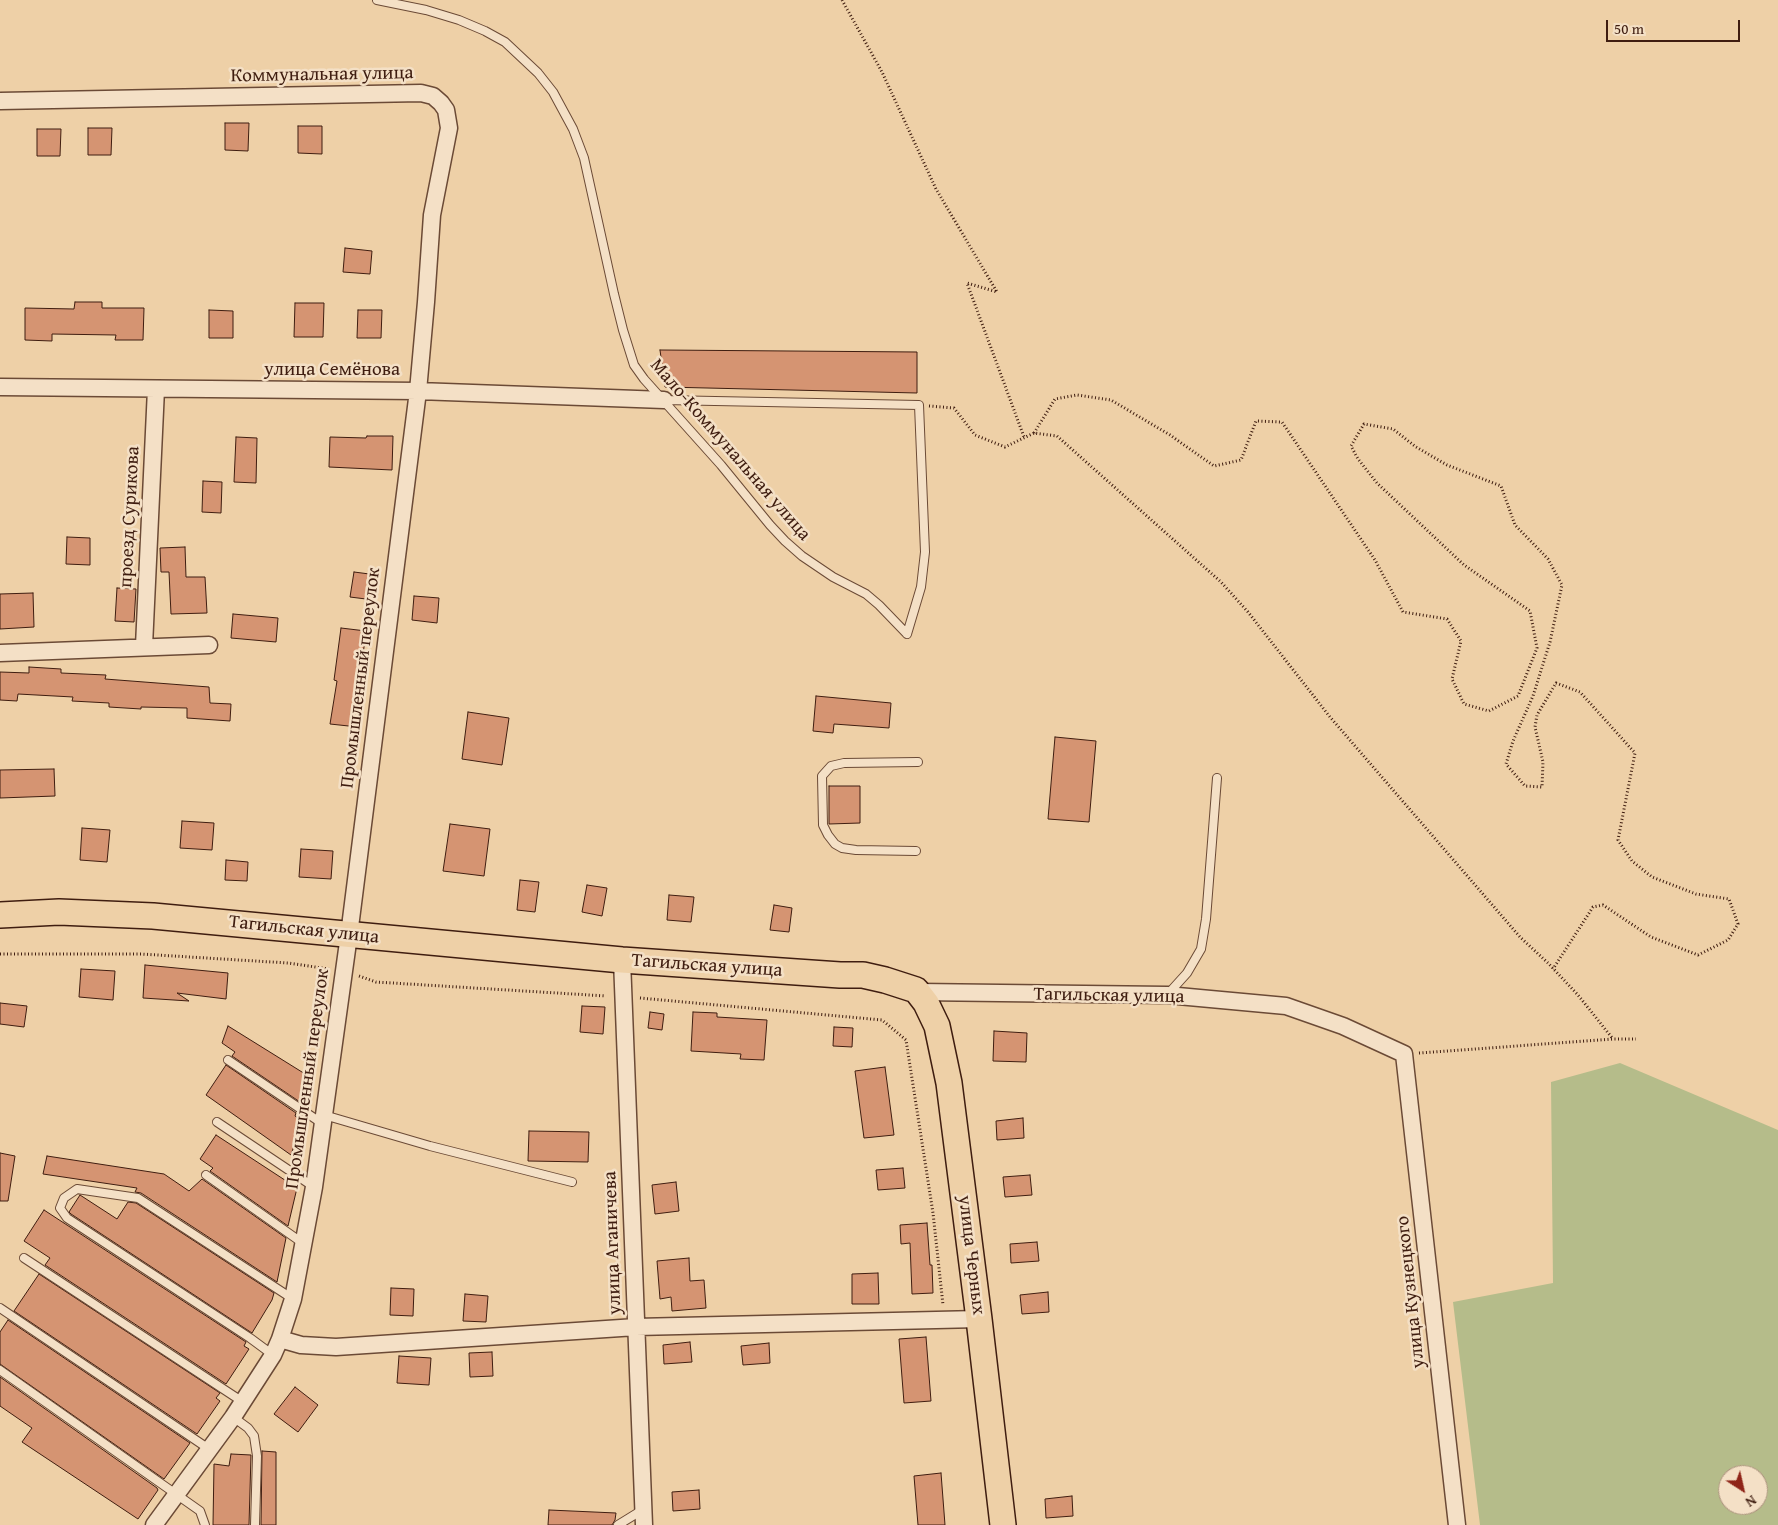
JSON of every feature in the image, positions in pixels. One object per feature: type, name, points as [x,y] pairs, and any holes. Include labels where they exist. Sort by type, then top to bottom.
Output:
[{"type":"main road","name":"Тагильская улица","points":[[0,915],[59,912],[153,916],[622,960],[840,976],[863,975],[885,980],[918,992]]},
{"type":"main road","name":"улица Черных","points":[[918,992],[932,1013],[940,1036],[949,1082],[1003,1525]]},
{"type":"street","name":"Коммунальная улица","points":[[0,101],[421,93],[433,96],[446,110],[449,128],[432,215],[418,391]]},
{"type":"street","name":"улица Семёнова","points":[[0,387],[418,391],[664,400]]},
{"type":"street","name":"проезд Сурикова","points":[[144,646],[156,389]]},
{"type":"street","name":"Промышленный переулок","points":[[154,1525],[233,1417],[273,1355],[293,1298],[314,1186],[349,935],[418,391]]},
{"type":"street","points":[[0,653],[144,646],[210,645]]},
{"type":"street","name":"улица Аганичева","points":[[622,960],[644,1517]]},
{"type":"street","name":"Тагильская улица","points":[[918,992],[1167,996],[1286,1006],[1343,1026],[1404,1054]]},
{"type":"street","name":"улица Кузнецкого","points":[[1404,1054],[1457,1525]]},
{"type":"street","points":[[280,1339],[301,1345],[336,1346],[636,1327],[979,1319]]},
{"type":"lane","name":"Мало-Коммунальная улица","points":[[377,0],[426,10],[459,20],[484,31],[505,42],[538,73],[553,92],[573,129],[584,158],[614,294],[634,365],[644,379],[721,465],[785,541],[802,556],[833,577],[866,594],[906,634],[921,587],[925,552],[919,405]]},
{"type":"lane","points":[[664,400],[919,405]]},
{"type":"lane","points":[[916,851],[856,850],[842,848],[835,844],[823,825],[822,776],[831,766],[844,763],[918,762]]},
{"type":"lane","points":[[1167,996],[1187,973],[1201,948],[1206,920],[1217,778]]},
{"type":"lane","points":[[228,1060],[323,1119],[572,1182]]},
{"type":"lane","points":[[217,1122],[314,1186]]},
{"type":"lane","points":[[206,1175],[304,1244]]},
{"type":"lane","points":[[273,1355],[67,1218],[60,1208],[64,1198],[77,1188],[138,1198],[293,1298]]},
{"type":"lane","points":[[24,1258],[243,1402]]},
{"type":"lane","points":[[0,1308],[209,1449]]},
{"type":"lane","points":[[0,1370],[200,1510],[205,1525]]},
{"type":"lane","points":[[233,1417],[248,1428],[254,1436],[257,1456],[255,1525]]},
{"type":"lane","points":[[618,1525],[644,1517]]},
{"type":"path","points":[[842,0],[882,72],[936,189],[996,292],[967,283],[1024,437]]},
{"type":"path","points":[[1034,433],[1055,399],[1077,395],[1111,400],[1170,434],[1214,466],[1241,460],[1256,421],[1282,422],[1375,560],[1403,612],[1447,619],[1461,641],[1452,679],[1464,704],[1489,711],[1518,696],[1537,648],[1530,611],[1464,565],[1376,483],[1351,446],[1364,424],[1393,429],[1447,465],[1501,486],[1515,525],[1548,559],[1562,585],[1550,642],[1533,696],[1513,741],[1506,764],[1526,786],[1542,787],[1543,762],[1535,728],[1537,716],[1556,683],[1580,692],[1635,753],[1618,840],[1632,862],[1652,877],[1696,894],[1729,899],[1738,924],[1728,940],[1698,955],[1651,937],[1603,905],[1593,907],[1553,969]]},
{"type":"path","points":[[919,405],[954,408],[975,435],[1005,447],[1034,433],[1057,436],[1221,582],[1248,612],[1330,717],[1520,937],[1578,995],[1613,1039]]},
{"type":"path","points":[[0,954],[141,954],[288,962],[343,971],[376,982],[624,996],[882,1020],[906,1040],[933,1213],[944,1320]]},
{"type":"path","points":[[1404,1054],[1636,1039]]},
{"type":"green space","points":[[1620,1063],[1778,1130],[1778,1525],[1480,1525],[1453,1302],[1553,1283],[1551,1082]]},
{"type":"building","points":[[225,123],[249,123],[248,151],[225,150]]},
{"type":"building","points":[[298,126],[322,126],[322,154],[298,153]]},
{"type":"building","points":[[88,128],[112,128],[111,155],[88,155]]},
{"type":"building","points":[[37,129],[61,129],[60,156],[37,156]]},
{"type":"building","points":[[345,248],[372,251],[370,274],[343,272]]},
{"type":"building","points":[[75,302],[102,302],[102,308],[144,308],[143,340],[115,340],[116,335],[52,334],[52,341],[25,340],[25,308],[74,309]]},
{"type":"building","points":[[295,303],[324,303],[323,337],[294,337]]},
{"type":"building","points":[[209,310],[233,311],[233,338],[209,338]]},
{"type":"building","points":[[358,310],[382,310],[381,338],[357,338]]},
{"type":"building","points":[[660,350],[917,352],[917,393],[665,387]]},
{"type":"building","points":[[367,436],[393,436],[392,470],[329,467],[330,437],[366,438]]},
{"type":"building","points":[[236,437],[257,438],[256,483],[234,482]]},
{"type":"building","points":[[203,481],[222,482],[221,513],[202,512]]},
{"type":"building","points":[[67,537],[90,538],[90,565],[66,564]]},
{"type":"building","points":[[185,547],[186,577],[205,577],[207,613],[171,614],[169,572],[161,572],[160,548]]},
{"type":"building","points":[[354,572],[377,575],[374,600],[350,597]]},
{"type":"building","points":[[117,588],[136,589],[134,622],[115,621]]},
{"type":"building","points":[[33,593],[34,627],[0,629],[0,594]]},
{"type":"building","points":[[414,596],[439,598],[437,623],[412,620]]},
{"type":"building","points":[[233,614],[278,618],[276,642],[231,638]]},
{"type":"building","points":[[341,628],[366,631],[358,695],[363,696],[358,727],[330,724],[337,681],[334,680]]},
{"type":"building","points":[[29,667],[61,669],[61,673],[106,675],[105,679],[209,687],[210,703],[231,704],[230,721],[187,718],[187,708],[141,707],[141,709],[109,707],[109,703],[72,701],[73,697],[18,694],[17,701],[0,700],[0,672],[29,673]]},
{"type":"building","points":[[816,696],[891,703],[889,728],[834,724],[833,733],[813,731]]},
{"type":"building","points":[[468,712],[509,718],[502,765],[462,759]]},
{"type":"building","points":[[1055,737],[1096,741],[1089,822],[1048,819]]},
{"type":"building","points":[[54,769],[55,796],[0,798],[0,770]]},
{"type":"building","points":[[829,786],[860,786],[860,823],[829,824]]},
{"type":"building","points":[[182,821],[214,823],[212,850],[180,848]]},
{"type":"building","points":[[450,824],[490,829],[484,876],[443,871]]},
{"type":"building","points":[[82,828],[110,830],[107,862],[80,860]]},
{"type":"building","points":[[301,849],[333,851],[331,879],[299,877]]},
{"type":"building","points":[[226,860],[248,862],[247,881],[225,880]]},
{"type":"building","points":[[520,880],[539,882],[535,912],[517,910]]},
{"type":"building","points":[[587,885],[607,888],[602,916],[582,912]]},
{"type":"building","points":[[669,895],[694,897],[691,922],[667,920]]},
{"type":"building","points":[[774,905],[792,908],[789,932],[770,930]]},
{"type":"building","points":[[145,965],[228,973],[226,999],[177,993],[189,1001],[143,998]]},
{"type":"building","points":[[81,969],[115,971],[113,1000],[79,997]]},
{"type":"building","points":[[0,1003],[27,1006],[24,1027],[0,1024]]},
{"type":"building","points":[[582,1006],[605,1007],[603,1034],[580,1032]]},
{"type":"building","points":[[650,1012],[664,1014],[662,1030],[648,1028]]},
{"type":"building","points":[[693,1012],[717,1013],[717,1017],[767,1020],[764,1060],[740,1059],[741,1054],[691,1051]]},
{"type":"building","points":[[228,1026],[310,1077],[300,1102],[232,1056],[235,1052],[222,1043]]},
{"type":"building","points":[[834,1027],[853,1028],[852,1047],[833,1046]]},
{"type":"building","points":[[994,1031],[1027,1033],[1026,1062],[993,1061]]},
{"type":"building","points":[[226,1065],[296,1113],[295,1116],[302,1121],[291,1155],[206,1095]]},
{"type":"building","points":[[885,1067],[894,1135],[864,1138],[855,1071]]},
{"type":"building","points":[[1023,1118],[1024,1138],[997,1140],[996,1121]]},
{"type":"building","points":[[529,1131],[589,1132],[588,1162],[528,1161]]},
{"type":"building","points":[[216,1135],[297,1188],[288,1226],[210,1171],[213,1168],[200,1159]]},
{"type":"building","points":[[0,1153],[15,1156],[8,1201],[0,1201]]},
{"type":"building","points":[[47,1156],[164,1174],[189,1191],[202,1179],[286,1238],[277,1282],[141,1193],[135,1192],[137,1188],[43,1174]]},
{"type":"building","points":[[903,1168],[905,1188],[878,1190],[876,1170]]},
{"type":"building","points":[[1030,1175],[1032,1195],[1005,1197],[1003,1177]]},
{"type":"building","points":[[676,1182],[679,1211],[655,1214],[652,1185]]},
{"type":"building","points":[[80,1195],[117,1219],[128,1202],[136,1203],[274,1293],[272,1300],[252,1333],[71,1214],[69,1212]]},
{"type":"building","points":[[44,1210],[246,1342],[244,1346],[249,1349],[226,1384],[45,1265],[50,1258],[24,1241]]},
{"type":"building","points":[[927,1223],[933,1293],[912,1294],[910,1243],[901,1244],[900,1225]]},
{"type":"building","points":[[1037,1242],[1039,1261],[1011,1263],[1010,1244]]},
{"type":"building","points":[[689,1258],[690,1281],[704,1280],[706,1308],[672,1311],[671,1297],[660,1299],[657,1261]]},
{"type":"building","points":[[878,1273],[879,1304],[852,1304],[852,1274]]},
{"type":"building","points":[[39,1274],[220,1393],[216,1398],[220,1401],[197,1434],[14,1311]]},
{"type":"building","points":[[391,1288],[414,1289],[413,1316],[390,1315]]},
{"type":"building","points":[[1048,1292],[1049,1312],[1022,1314],[1020,1295]]},
{"type":"building","points":[[465,1294],[488,1296],[486,1322],[463,1321]]},
{"type":"building","points":[[8,1320],[190,1443],[164,1479],[0,1364],[0,1332]]},
{"type":"building","points":[[926,1337],[931,1401],[904,1403],[899,1339]]},
{"type":"building","points":[[690,1342],[692,1362],[664,1364],[663,1345]]},
{"type":"building","points":[[769,1343],[770,1363],[743,1365],[741,1346]]},
{"type":"building","points":[[492,1352],[493,1376],[470,1377],[469,1353]]},
{"type":"building","points":[[399,1356],[431,1358],[429,1385],[397,1383]]},
{"type":"building","points":[[0,1377],[157,1488],[158,1490],[138,1519],[22,1442],[32,1428],[0,1406]]},
{"type":"building","points":[[295,1387],[318,1405],[298,1432],[274,1414]]},
{"type":"building","points":[[262,1451],[276,1452],[276,1525],[261,1525]]},
{"type":"building","points":[[231,1454],[251,1455],[249,1525],[213,1525],[214,1464],[229,1466]]},
{"type":"building","points":[[941,1473],[945,1525],[918,1525],[914,1476]]},
{"type":"building","points":[[699,1490],[700,1509],[673,1511],[672,1492]]},
{"type":"building","points":[[1072,1496],[1073,1516],[1046,1518],[1045,1499]]},
{"type":"building","points":[[549,1510],[616,1513],[612,1525],[548,1525]]}]
